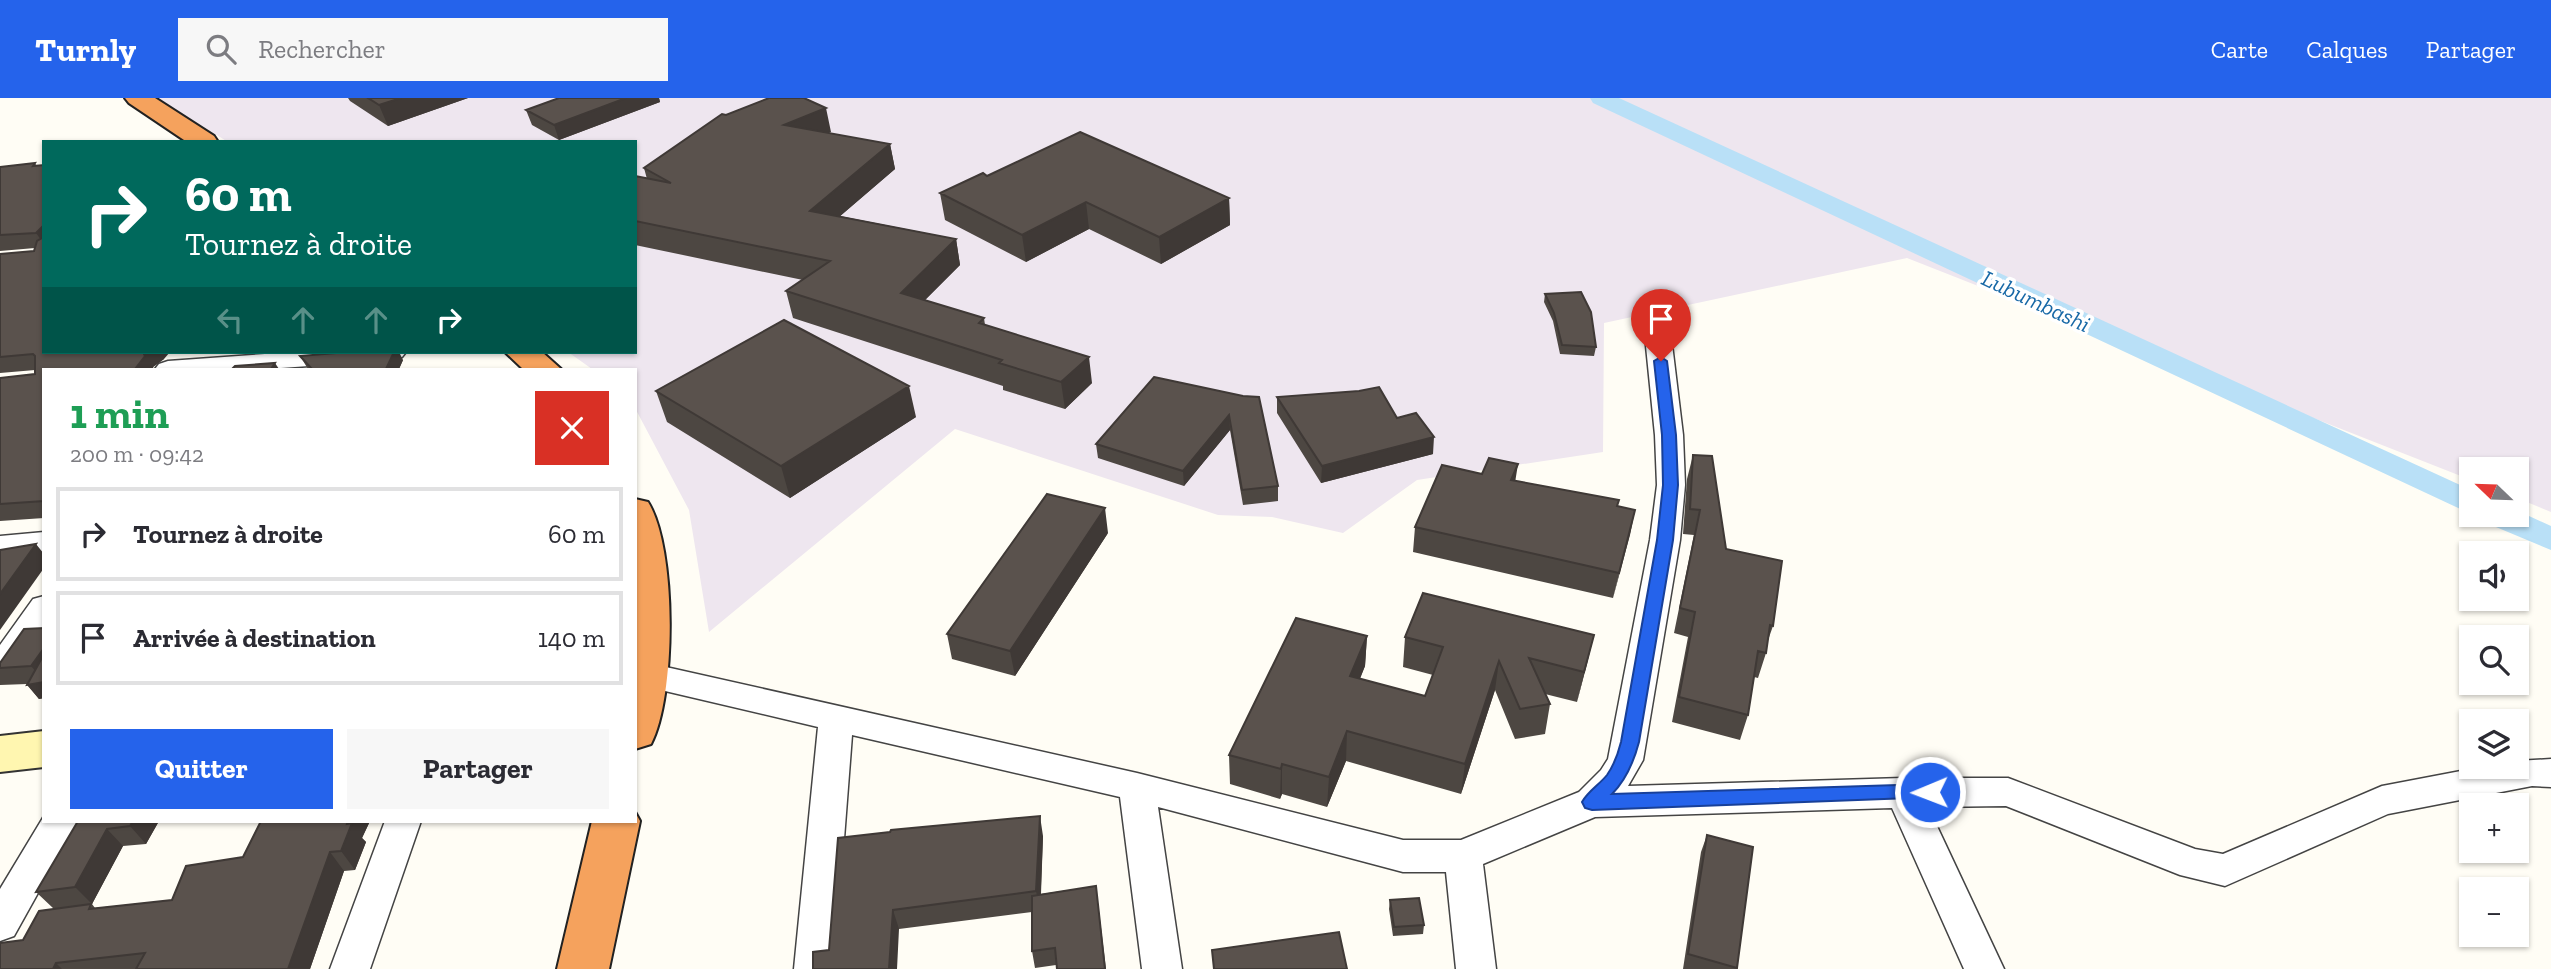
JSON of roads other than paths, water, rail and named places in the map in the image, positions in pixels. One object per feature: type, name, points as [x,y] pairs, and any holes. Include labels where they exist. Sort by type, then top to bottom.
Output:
[{"type":"highway","points":[[138,98],[202,140]]},
{"type":"highway","points":[[524,354],[543,368]]},
{"type":"highway","points":[[637,520],[647,565],[637,713]]},
{"type":"highway","points":[[583,969],[616,823]]},
{"type":"street","points":[[1592,802],[1614,780],[1625,760],[1665,540],[1671,485],[1670,447],[1658,336]]},
{"type":"street","points":[[175,368],[218,362],[358,354]]},
{"type":"street","points":[[0,546],[42,542]]},
{"type":"street","points":[[0,670],[42,610]]},
{"type":"street","points":[[641,676],[1137,787],[1403,856],[1463,856],[1592,802],[1903,792],[2008,792],[2193,864],[2225,870],[2382,801],[2532,772],[2551,773]]},
{"type":"street","points":[[814,969],[836,720]]},
{"type":"street","points":[[0,754],[42,749]]},
{"type":"street","points":[[1137,787],[1162,969]]},
{"type":"street","points":[[1903,792],[1984,969]]},
{"type":"street","points":[[0,924],[59,823]]},
{"type":"street","points":[[350,969],[402,823]]},
{"type":"street","points":[[1463,856],[1476,969]]},
{"type":"waterway","name":"Lubumbashi","points":[[1601,98],[2459,497]]},
{"type":"waterway","name":"Lubumbashi","points":[[2525,527],[2551,539]]}]
